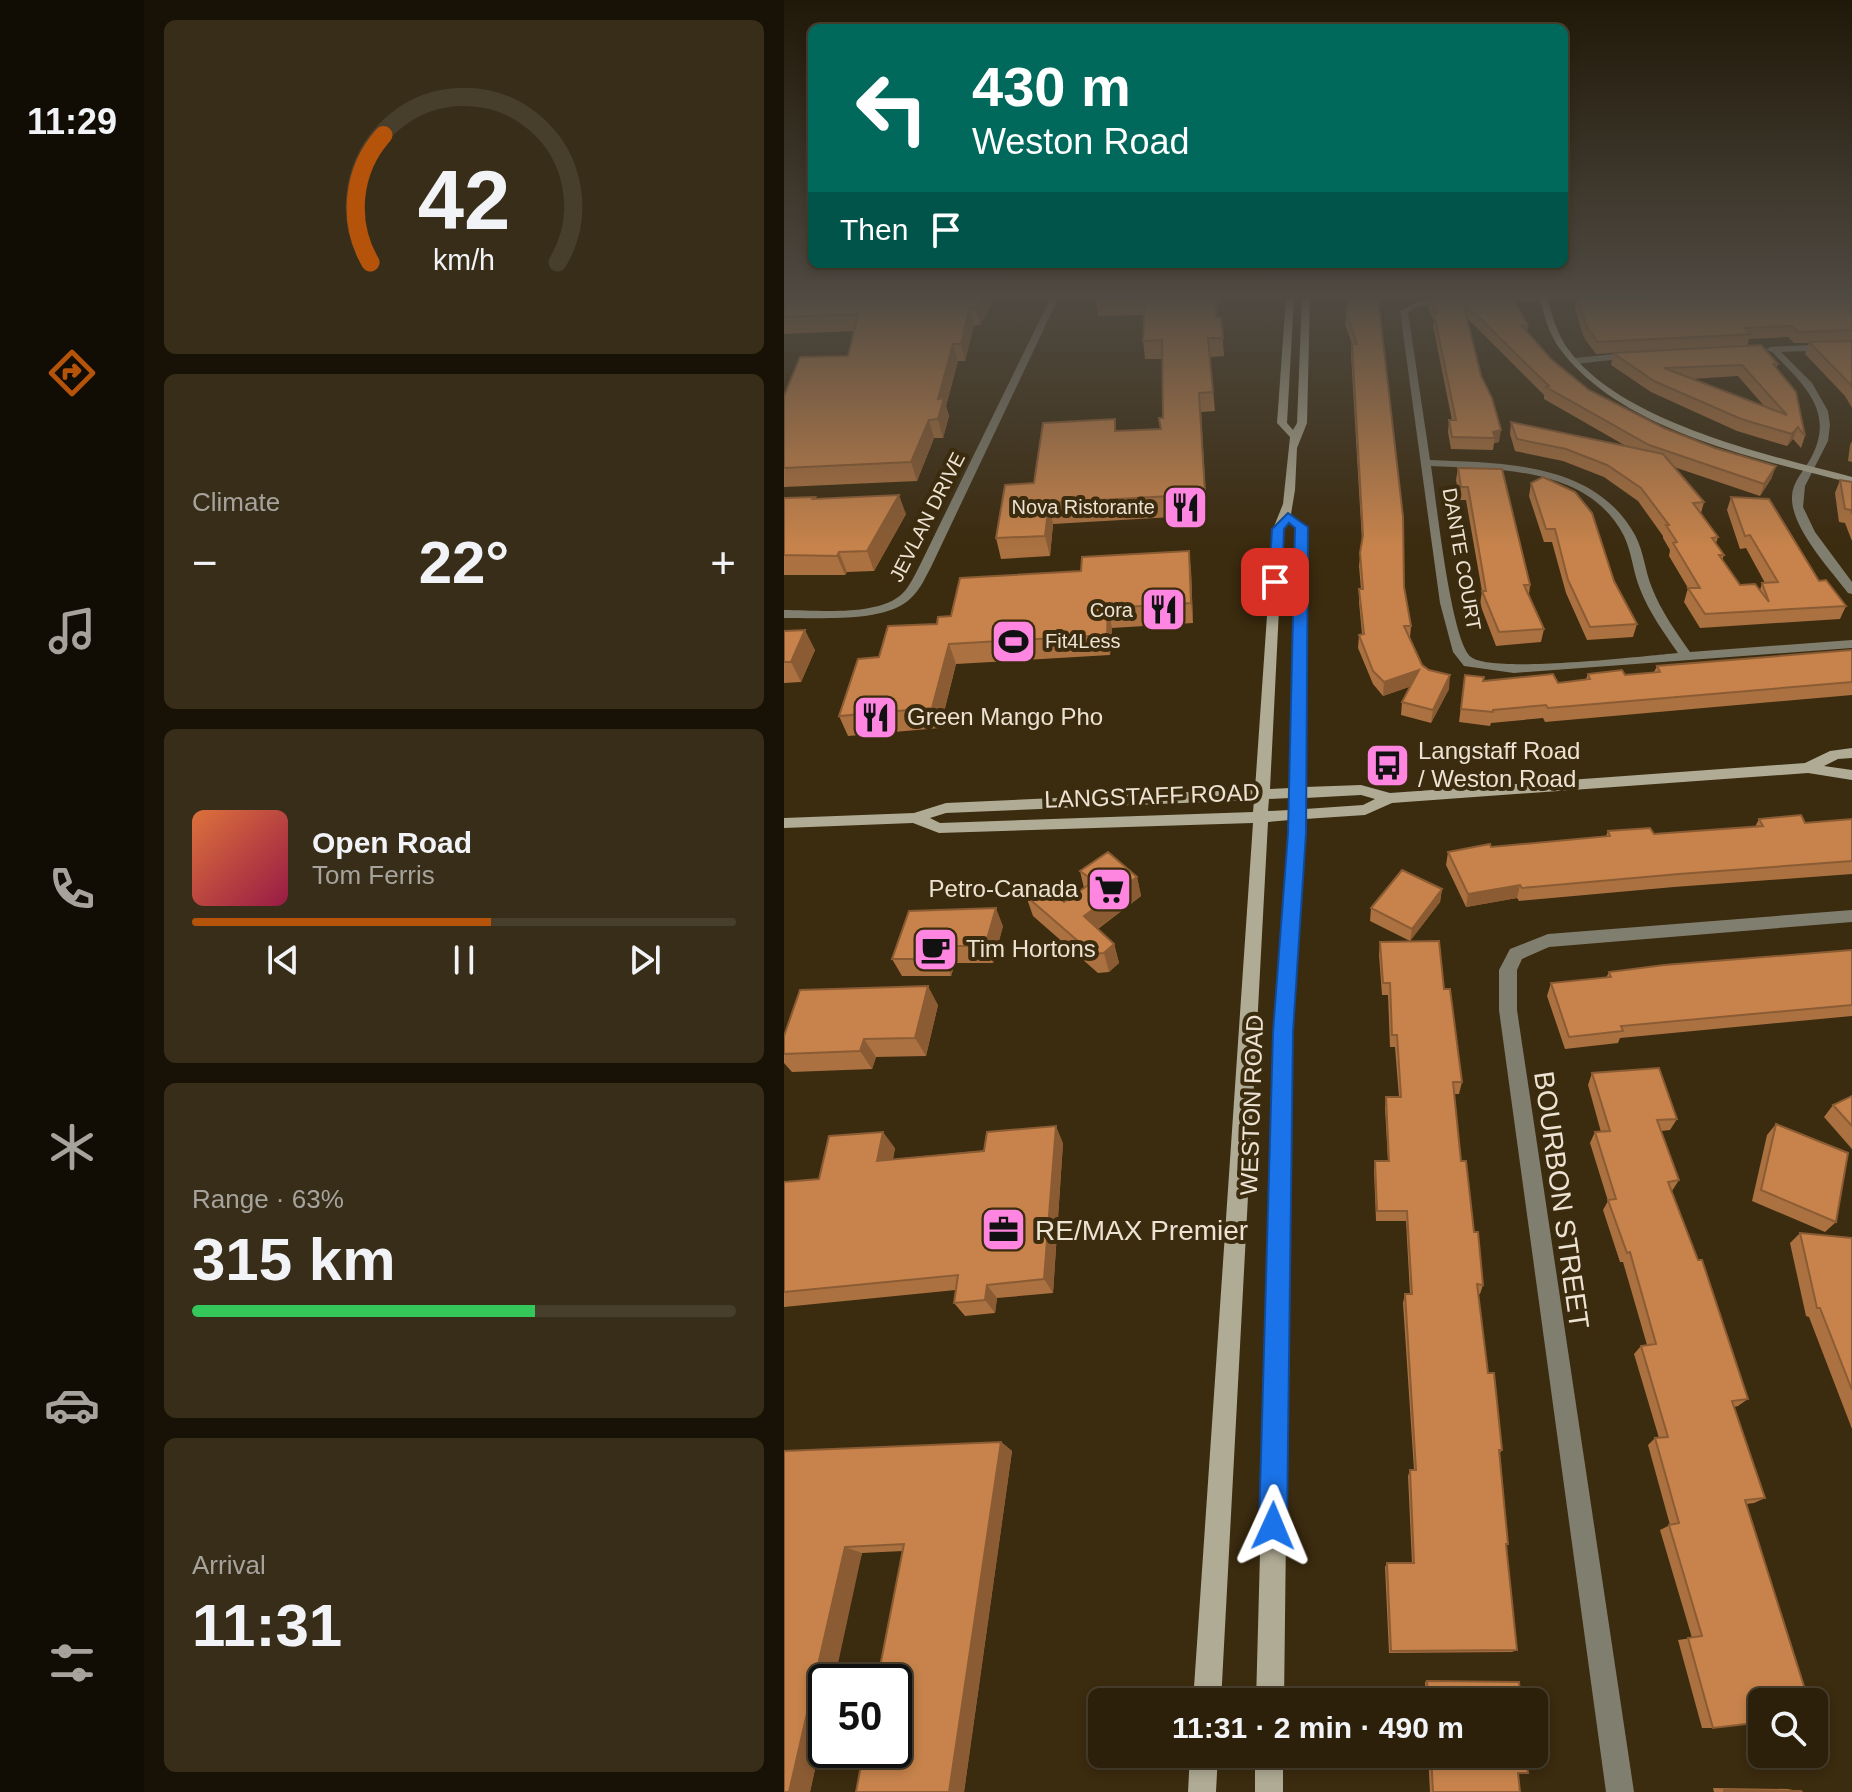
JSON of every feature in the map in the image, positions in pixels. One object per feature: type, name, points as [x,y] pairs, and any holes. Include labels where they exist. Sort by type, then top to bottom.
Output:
[{"type":"main road","name":"WESTON ROAD","points":[[1285,381],[1282,423],[1293,435]]},
{"type":"main road","name":"WESTON ROAD","points":[[1208,1688],[1278,529],[1288,516],[1293,435],[1302,423],[1302,381]]},
{"type":"main road","points":[[1598,381],[1655,416],[1726,445],[1852,480]]},
{"type":"main road","name":"WESTON ROAD","points":[[1270,1688],[1283,1032],[1297,804],[1301,527],[1288,516]]},
{"type":"main road","name":"LANGSTAFF ROAD","points":[[1808,768],[1835,754],[1852,753]]},
{"type":"main road","name":"LANGSTAFF ROAD","points":[[784,823],[914,818],[946,808],[1261,795],[1297,804],[1365,810],[1390,798],[1808,768],[1852,775]]},
{"type":"main road","name":"LANGSTAFF ROAD","points":[[914,818],[939,828],[1260,817],[1297,804]]},
{"type":"main road","points":[[1202,1792],[1203,1768]]},
{"type":"main road","points":[[1269,1768],[1269,1792]]},
{"type":"street","name":"JEVLAN DRIVE","points":[[784,614],[871,610],[890,607],[903,600],[925,567],[1015,381]]},
{"type":"street","name":"DANTE COURT","points":[[1414,381],[1446,603],[1459,652],[1469,663],[1514,669],[1852,644]]},
{"type":"street","points":[[1803,381],[1817,396],[1827,429],[1820,450],[1797,494],[1799,509],[1807,528],[1852,590]]},
{"type":"street","points":[[1426,463],[1496,466],[1539,473],[1581,488],[1600,501],[1616,515],[1629,536],[1645,588],[1665,626],[1686,656]]},
{"type":"street","name":"BOURBON STREET","points":[[1620,1792],[1523,1131],[1508,1010],[1508,970],[1516,954],[1548,941],[1852,916]]},
{"type":"building","points":[[790,381],[943,381],[938,399],[944,398],[938,419],[929,420],[911,462],[784,468],[784,396]]},
{"type":"building","points":[[1163,381],[1212,381],[1213,392],[1199,393],[1205,494],[1049,503],[1045,536],[996,538],[1005,485],[1034,483],[1043,423],[1115,419],[1115,431],[1161,429],[1159,418],[1163,418]]},
{"type":"building","points":[[1354,381],[1388,381],[1403,517],[1404,587],[1411,626],[1404,626],[1422,665],[1450,675],[1433,710],[1402,702],[1419,670],[1384,682],[1373,671],[1359,635],[1364,634],[1359,589],[1363,589],[1360,553],[1363,535]]},
{"type":"building","points":[[1448,381],[1483,381],[1501,430],[1493,432],[1495,438],[1452,437],[1449,420],[1456,420]]},
{"type":"building","points":[[1543,381],[1578,381],[1589,390],[1664,428],[1715,448],[1776,466],[1764,484],[1649,445],[1546,387],[1549,386]]},
{"type":"building","points":[[1654,381],[1697,381],[1787,415],[1756,381],[1787,381],[1796,392],[1805,436],[1798,427],[1792,434],[1741,419]]},
{"type":"building","points":[[1511,422],[1663,454],[1704,502],[1693,503],[1718,537],[1712,538],[1724,555],[1719,555],[1740,585],[1755,584],[1769,602],[1762,583],[1778,582],[1750,535],[1745,536],[1731,497],[1769,499],[1819,581],[1826,580],[1846,606],[1705,614],[1688,588],[1700,588],[1673,543],[1677,542],[1666,525],[1669,525],[1641,488],[1607,465],[1566,449],[1517,439]]},
{"type":"building","points":[[1458,468],[1502,469],[1530,585],[1524,585],[1544,629],[1499,632],[1482,591],[1486,591],[1468,487],[1461,487]]},
{"type":"building","points":[[1543,477],[1575,492],[1592,513],[1614,581],[1637,624],[1590,627],[1568,580],[1555,529],[1546,529],[1531,483]]},
{"type":"building","points":[[1840,480],[1852,482],[1852,514],[1851,510],[1845,509]]},
{"type":"building","points":[[899,495],[867,551],[839,552],[837,556],[784,555],[784,498]]},
{"type":"building","points":[[1189,551],[1191,603],[1108,608],[1107,635],[949,644],[932,708],[839,716],[858,659],[879,657],[888,626],[937,624],[938,617],[951,616],[960,578],[1081,571],[1082,557]]},
{"type":"building","points":[[805,630],[791,662],[784,662],[784,631]]},
{"type":"building","points":[[1852,650],[1852,682],[1548,708],[1546,705],[1493,712],[1461,709],[1465,675],[1484,677],[1483,681],[1553,674],[1558,683],[1590,679],[1588,674],[1622,670],[1625,675],[1660,672],[1657,666]]},
{"type":"building","points":[[1801,815],[1805,823],[1852,819],[1852,861],[1522,888],[1520,885],[1468,894],[1448,852],[1490,844],[1491,847],[1610,836],[1608,831],[1650,828],[1654,834],[1763,826],[1759,819]]},
{"type":"building","points":[[1108,852],[1137,877],[1084,916],[1114,944],[1104,953],[1093,954],[1026,896],[1053,893],[1064,902],[1094,881],[1080,871]]},
{"type":"building","points":[[1402,870],[1442,889],[1412,929],[1371,908]]},
{"type":"building","points":[[996,908],[985,946],[947,946],[943,959],[892,959],[909,911]]},
{"type":"building","points":[[1439,941],[1444,989],[1450,989],[1462,1082],[1453,1082],[1461,1161],[1466,1161],[1474,1232],[1478,1232],[1483,1285],[1477,1284],[1488,1373],[1494,1373],[1517,1650],[1391,1651],[1387,1563],[1414,1563],[1410,1470],[1416,1470],[1405,1294],[1412,1294],[1407,1211],[1377,1211],[1375,1161],[1389,1161],[1386,1097],[1401,1097],[1397,1035],[1392,1035],[1390,983],[1383,983],[1380,942]]},
{"type":"building","points":[[1852,950],[1852,1005],[1621,1026],[1623,1031],[1569,1037],[1551,983],[1611,977],[1609,972],[1664,965]]},
{"type":"building","points":[[928,986],[915,1038],[864,1039],[860,1051],[784,1054],[784,1036],[800,990]]},
{"type":"building","points":[[1659,1068],[1677,1119],[1657,1120],[1679,1180],[1668,1182],[1698,1260],[1702,1260],[1748,1399],[1732,1401],[1765,1498],[1745,1500],[1805,1688],[1748,1688],[1748,1724],[1713,1728],[1688,1638],[1702,1636],[1669,1525],[1679,1523],[1655,1438],[1668,1437],[1641,1346],[1656,1344],[1630,1252],[1627,1253],[1608,1200],[1616,1199],[1595,1132],[1610,1131],[1592,1073]]},
{"type":"building","points":[[1852,1096],[1852,1126],[1833,1105]]},
{"type":"building","points":[[1776,1124],[1848,1153],[1836,1222],[1761,1190]]},
{"type":"building","points":[[1056,1126],[1044,1279],[987,1285],[985,1300],[954,1303],[958,1275],[784,1292],[784,1182],[819,1179],[829,1136],[883,1132],[877,1161],[984,1151],[987,1132]]},
{"type":"building","points":[[1800,1233],[1852,1238],[1852,1390],[1820,1308],[1817,1308]]},
{"type":"building","points":[[1001,1442],[949,1792],[856,1792],[861,1768],[912,1768],[912,1664],[881,1664],[904,1544],[845,1547],[818,1664],[808,1664],[808,1709],[789,1792],[784,1792],[784,1451]]},
{"type":"building","points":[[1427,1681],[1519,1682],[1520,1688],[1428,1688]]},
{"type":"building","points":[[1432,1768],[1527,1768],[1528,1773],[1518,1773],[1520,1792],[1433,1792]]},
{"type":"building","points":[[1801,1791],[1802,1792],[1724,1792]]},
{"type":"place","name":"Nova Ristorante","points":[[1186,507]]},
{"type":"place","name":"Cora","points":[[1164,610]]},
{"type":"place","name":"Fit4Less","points":[[1014,641]]},
{"type":"place","name":"Green Mango Pho","points":[[876,717]]},
{"type":"place","name":"Langstaff Road / Weston Road","points":[[1387,765]]},
{"type":"place","name":"Petro-Canada","points":[[1109,889]]},
{"type":"place","name":"Tim Hortons","points":[[935,949]]},
{"type":"place","name":"RE/MAX Premier","points":[[1004,1230]]},
{"type":"route","points":[[1273,1526],[1283,1032],[1297,833],[1301,527],[1288,516],[1278,529],[1275,582]]}]
